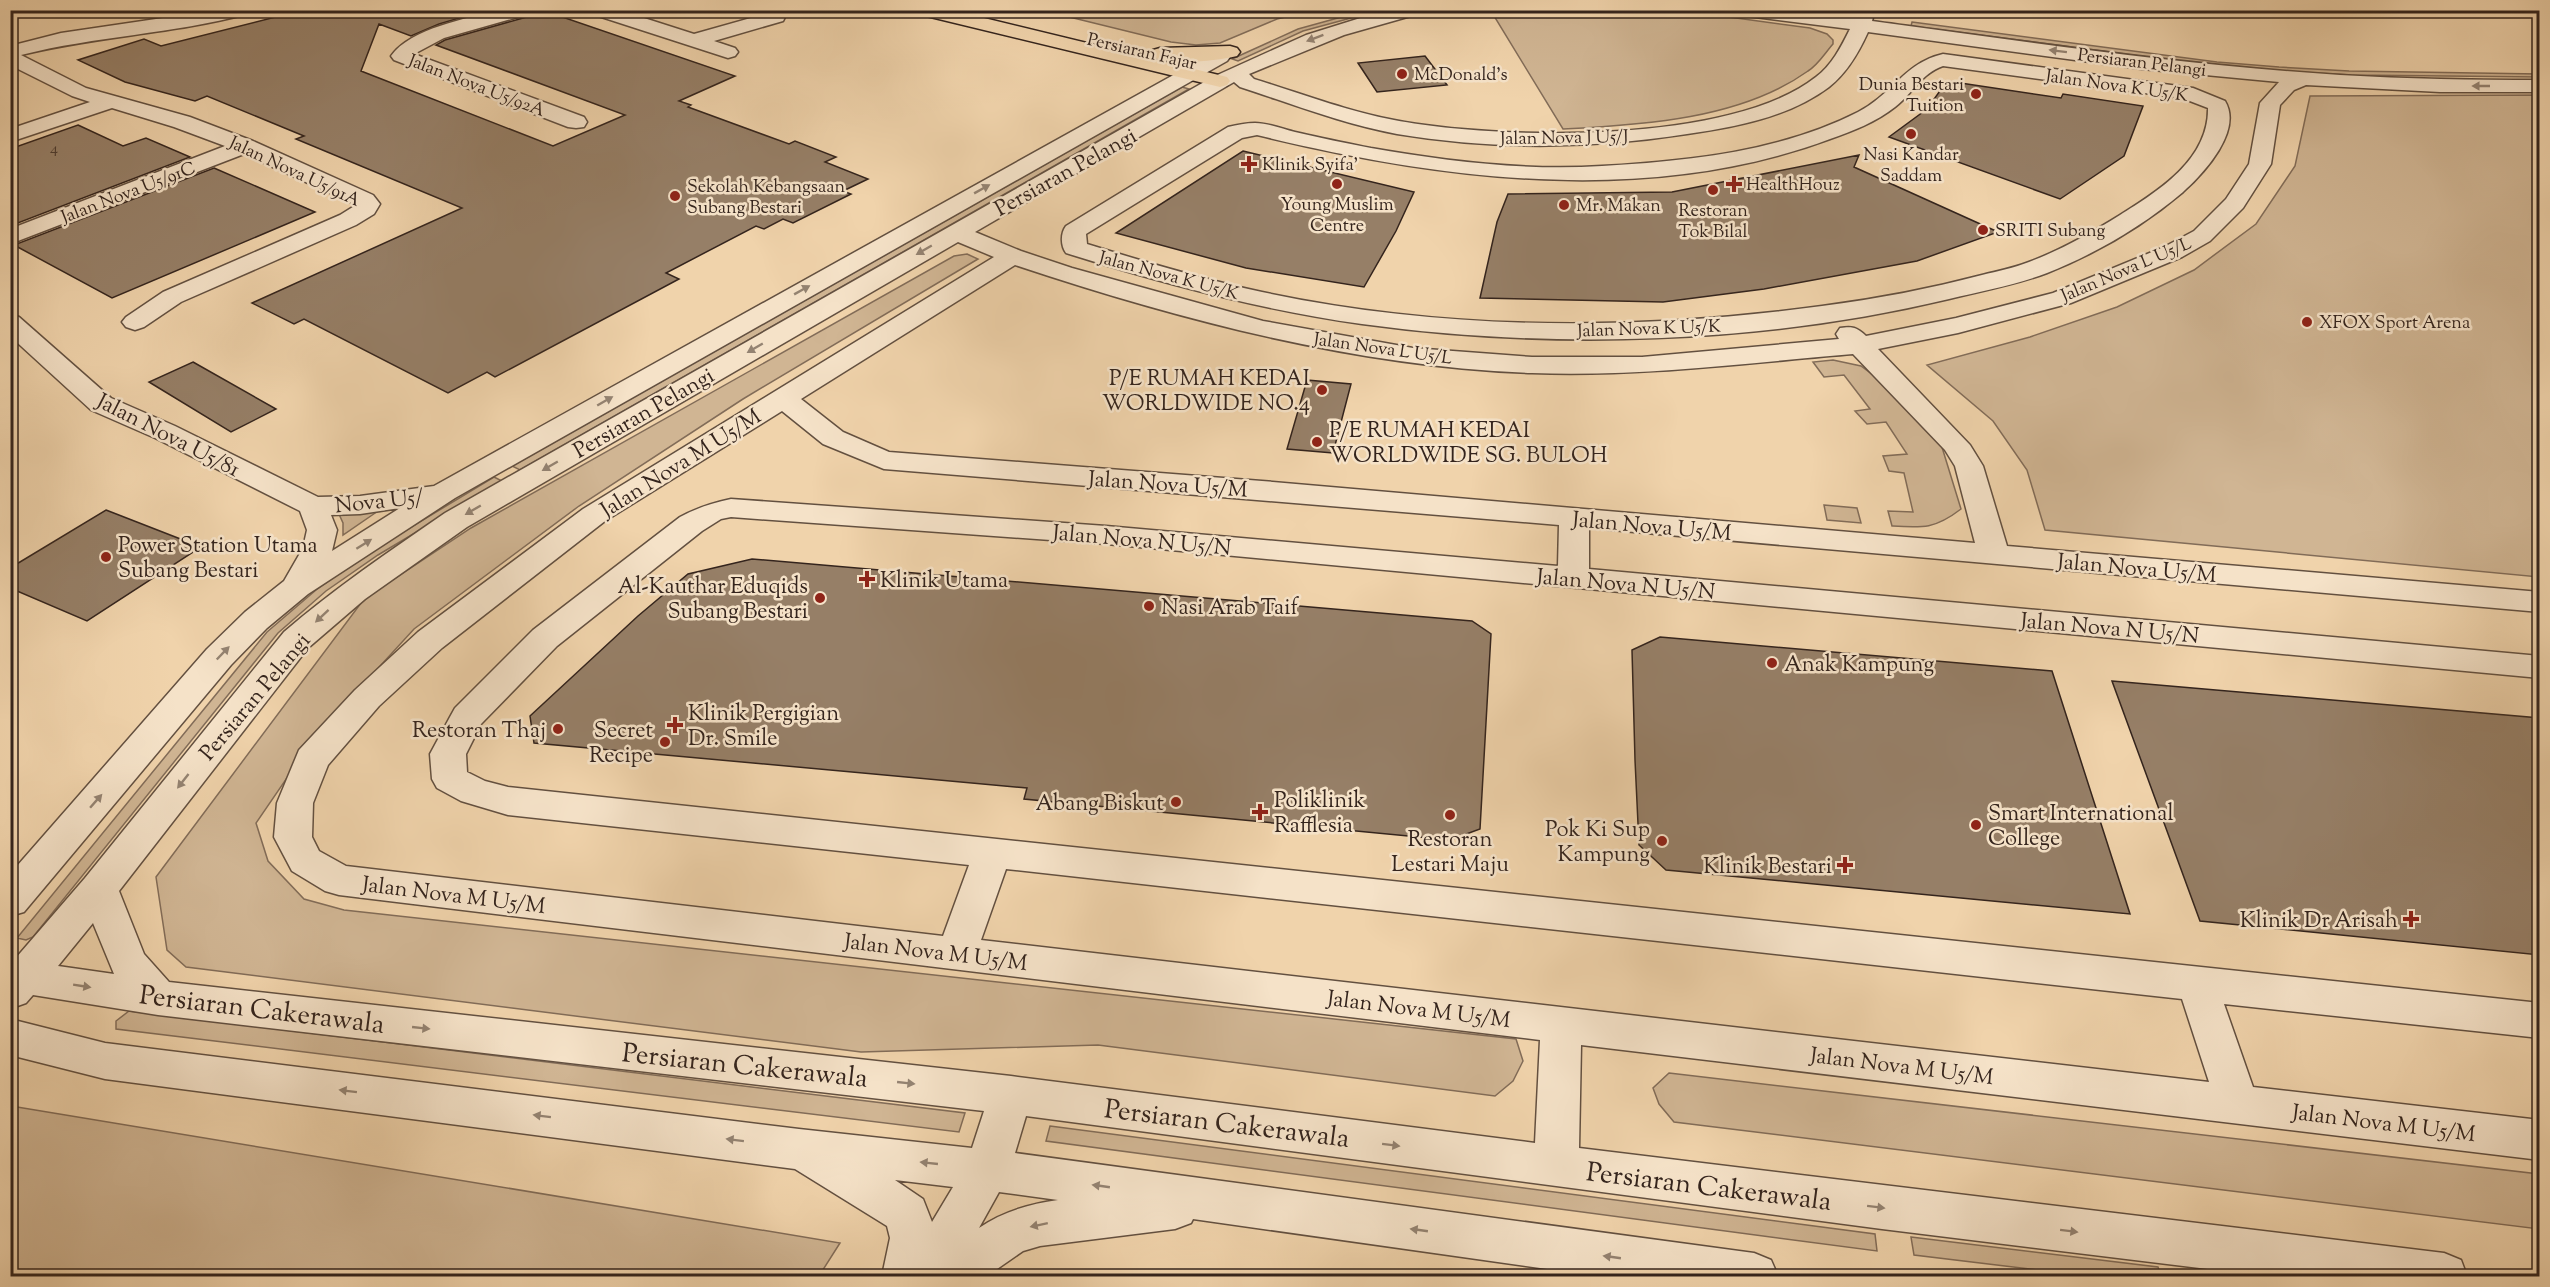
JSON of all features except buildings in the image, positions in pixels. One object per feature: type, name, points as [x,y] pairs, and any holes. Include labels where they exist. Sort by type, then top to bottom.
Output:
[{"type":"main road","points":[[925,10],[1144,58],[1238,48]]},
{"type":"main road","name":"Persiaran Fajar","points":[[979,10],[1144,58],[1196,79],[1234,79]]},
{"type":"main road","points":[[1144,58],[1161,89]]},
{"type":"street","points":[[10,52],[61,39],[207,19],[240,10]]},
{"type":"street","points":[[599,10],[728,52]]},
{"type":"street","name":"Persiaran Pelangi","points":[[10,900],[219,657],[256,620],[297,587],[445,492],[1161,89],[1196,79],[1234,79],[1277,53],[1361,22],[1411,10]]},
{"type":"street","points":[[1748,10],[1799,17],[1836,31],[1861,20],[1920,22]]},
{"type":"street","name":"Jalan Nova U5/92A","points":[[510,12],[428,37],[412,44],[401,56],[576,122]]},
{"type":"street","points":[[692,40],[776,17]]},
{"type":"street","name":"Persiaran Pelangi","points":[[1861,20],[1920,22],[2271,63],[2446,70],[2540,70]]},
{"type":"street","name":"Jalan Nova J U5/J","points":[[1234,79],[1393,127],[1453,136],[1564,140],[1643,136],[1723,122],[1776,107],[1805,94],[1824,81],[1861,20]]},
{"type":"street","name":"Persiaran Pelangi","points":[[1920,22],[2200,69],[2300,80],[2409,86],[2540,86]]},
{"type":"street","name":"Persiaran Pelangi","points":[[15,981],[99,888],[296,640],[327,611],[456,520],[956,232],[1196,79],[1238,48]]},
{"type":"street","points":[[1274,92],[1268,85],[1267,73],[1277,53]]},
{"type":"street","name":"Jalan Nova U5/91A","points":[[10,57],[79,92],[182,122],[246,147],[365,200],[368,204],[366,209],[348,220],[172,297],[135,322]]},
{"type":"street","name":"Jalan Nova K U5/K","points":[[1937,61],[2186,92],[2218,105],[2220,119],[2206,155],[2169,193],[2116,229],[2044,266],[1921,299],[1827,315],[1719,327],[1555,331],[1425,323],[1353,316],[1219,291],[1075,248],[1074,231],[1166,173],[1236,132],[1246,130],[1257,129],[1418,163],[1476,170],[1623,172],[1673,169],[1759,153],[1798,143],[1833,130],[1887,104],[1922,66],[1937,61]]},
{"type":"street","points":[[2200,69],[2270,103],[2287,86],[2300,80]]},
{"type":"street","points":[[1196,79],[1274,92]]},
{"type":"street","points":[[10,136],[109,102]]},
{"type":"street","name":"Jalan Nova L U5/L","points":[[956,232],[1012,256],[1142,297],[1260,328],[1413,356],[1532,365],[1642,365],[1861,345],[1959,325],[2062,298],[2173,252],[2202,236],[2235,203],[2260,164],[2270,103]]},
{"type":"street","points":[[1643,136],[1673,169]]},
{"type":"street","name":"Jalan Nova U5/91C","points":[[10,237],[246,147]]},
{"type":"street","name":"Jalan Nova M U5/M","points":[[1012,256],[594,515],[430,640],[367,698],[312,759],[295,803],[293,837],[305,861],[339,880],[2540,1140]]},
{"type":"street","points":[[1827,315],[1861,345],[1956,445],[1969,466],[1994,554]]},
{"type":"street","name":"Jalan Nova U5/81","points":[[10,322],[101,404],[165,432],[312,506]]},
{"type":"street","name":"Jalan Nova U5/M","points":[[783,398],[833,438],[884,460],[2540,602]]},
{"type":"street","name":"Nova U5/","points":[[312,506],[360,505],[445,492]]},
{"type":"street","points":[[297,587],[318,548],[322,530],[312,506]]},
{"type":"street","name":"Jalan Nova N U5/N","points":[[992,855],[713,822],[508,801],[474,792],[450,779],[448,754],[467,717],[545,638],[691,524],[712,512],[731,508],[1106,535],[2540,667]]},
{"type":"street","points":[[1573,578],[1574,518]]},
{"type":"street","points":[[10,872],[58,845]]},
{"type":"street","points":[[956,954],[992,855],[2540,1021]]},
{"type":"street","points":[[99,888],[128,963],[158,998]]},
{"type":"street","name":"Persiaran Cakerawala","points":[[15,981],[1011,1095],[1556,1166],[2444,1276]]},
{"type":"street","points":[[2197,984],[2238,1105]]},
{"type":"street","points":[[1556,1166],[1561,1025]]},
{"type":"street","points":[[10,1038],[105,1061],[799,1149],[987,1170],[1754,1276]]},
{"type":"street","points":[[926,1276],[987,1170],[1011,1095]]},
{"type":"street","points":[[799,1149],[888,1200],[907,1214],[913,1238],[905,1276]]},
{"type":"street","points":[[954,1276],[975,1257],[1010,1233],[1040,1224],[1222,1203]]},
{"type":"shaded area","points":[[1311,10],[1277,19],[1220,43],[1196,45],[1171,42],[1045,11]]},
{"type":"shaded area","points":[[1363,11],[1377,11],[1303,31],[1238,61],[1232,59],[1298,29]]},
{"type":"shaded area","points":[[1491,11],[1685,11],[1810,28],[1827,34],[1833,40],[1833,44],[1812,68],[1782,87],[1753,100],[1658,122],[1563,129]]},
{"type":"shaded area","points":[[1912,22],[2217,62],[2349,71],[2539,74],[2539,77],[2351,75],[2216,66],[1911,26]]},
{"type":"shaded area","points":[[1182,87],[1189,89],[520,470],[512,466]]},
{"type":"shaded area","name":"XFOX Sport Arena","points":[[2539,95],[2539,577],[2045,530],[2027,470],[1993,421],[1927,365],[2030,337],[2117,307],[2194,270],[2256,224],[2295,166],[2310,96]]},
{"type":"shaded area","points":[[967,254],[978,259],[743,399],[579,506],[414,629],[315,737],[256,823],[268,861],[304,899],[344,910],[1516,1039],[1523,1061],[1513,1081],[1495,1096],[1098,1045],[861,1052],[186,967],[167,950],[156,877],[364,599],[471,528],[954,256]]},
{"type":"shaded area","points":[[1833,360],[1861,366],[1877,378],[1941,444],[1961,509],[1952,516],[1928,526],[1892,526],[1888,511],[1913,512],[1904,473],[1889,471],[1883,456],[1907,454],[1886,422],[1867,424],[1855,411],[1870,409],[1844,375],[1824,377],[1813,362]]},
{"type":"shaded area","points":[[494,477],[502,481],[378,555],[326,591],[278,633],[33,937],[26,940],[17,938],[267,632],[316,590],[370,552]]},
{"type":"shaded area","points":[[1824,505],[1857,508],[1861,523],[1827,520]]},
{"type":"shaded area","points":[[381,509],[343,535],[343,523],[338,512]]},
{"type":"shaded area","points":[[129,1011],[965,1113],[959,1132],[116,1029],[116,1021]]},
{"type":"shaded area","points":[[1669,1073],[2539,1174],[2539,1229],[1674,1122],[1659,1104],[1653,1088]]},
{"type":"shaded area","points":[[11,1106],[840,1243],[819,1276],[11,1276]]},
{"type":"shaded area","points":[[1050,1126],[1875,1234],[1877,1251],[1046,1141]]},
{"type":"shaded area","points":[[1911,1237],[2158,1267],[2161,1276],[2087,1276],[1914,1255]]},
{"type":"place","name":"McDonald's","points":[[1402,74]]},
{"type":"place","name":"Dunia Bestari Tuition","points":[[1976,94]]},
{"type":"place","name":"Nasi Kandar Saddam","points":[[1911,134]]},
{"type":"place","name":"Klinik Syifa'","points":[[1249,164]]},
{"type":"place","name":"Young Muslim Centre","points":[[1337,184]]},
{"type":"place","name":"HealthHouz","points":[[1734,184]]},
{"type":"place","name":"Restoran Tok Bilal","points":[[1713,190]]},
{"type":"place","name":"Sekolah Kebangsaan Subang Bestari","points":[[675,196]]},
{"type":"place","name":"Mr. Makan","points":[[1564,205]]},
{"type":"place","name":"SRITI Subang","points":[[1983,230]]},
{"type":"place","name":"XFOX Sport Arena","points":[[2307,322]]},
{"type":"place","name":"P/E RUMAH KEDAI WORLDWIDE NO.4","points":[[1322,390]]},
{"type":"place","name":"P/E RUMAH KEDAI WORLDWIDE SG. BULOH","points":[[1317,442]]},
{"type":"place","name":"Power Station Utama Subang Bestari","points":[[106,557]]},
{"type":"place","name":"Klinik Utama","points":[[867,579]]},
{"type":"place","name":"Al-Kauthar Eduqids Subang Bestari","points":[[820,598]]},
{"type":"place","name":"Nasi Arab Taif","points":[[1149,606]]},
{"type":"place","name":"Anak Kampung","points":[[1772,663]]},
{"type":"place","name":"Klinik Pergigian Dr. Smile","points":[[675,725]]},
{"type":"place","name":"Restoran Thaj","points":[[558,729]]},
{"type":"place","name":"Secret Recipe","points":[[665,742]]},
{"type":"place","name":"Abang Biskut","points":[[1176,802]]},
{"type":"place","name":"Poliklinik Rafflesia","points":[[1260,812]]},
{"type":"place","name":"Restoran Lestari Maju","points":[[1450,815]]},
{"type":"place","name":"Smart International College","points":[[1976,825]]},
{"type":"place","name":"Pok Ki Sup Kampung","points":[[1662,841]]},
{"type":"place","name":"Klinik Bestari","points":[[1845,865]]},
{"type":"place","name":"Klinik Dr Arisah","points":[[2411,919]]}]
